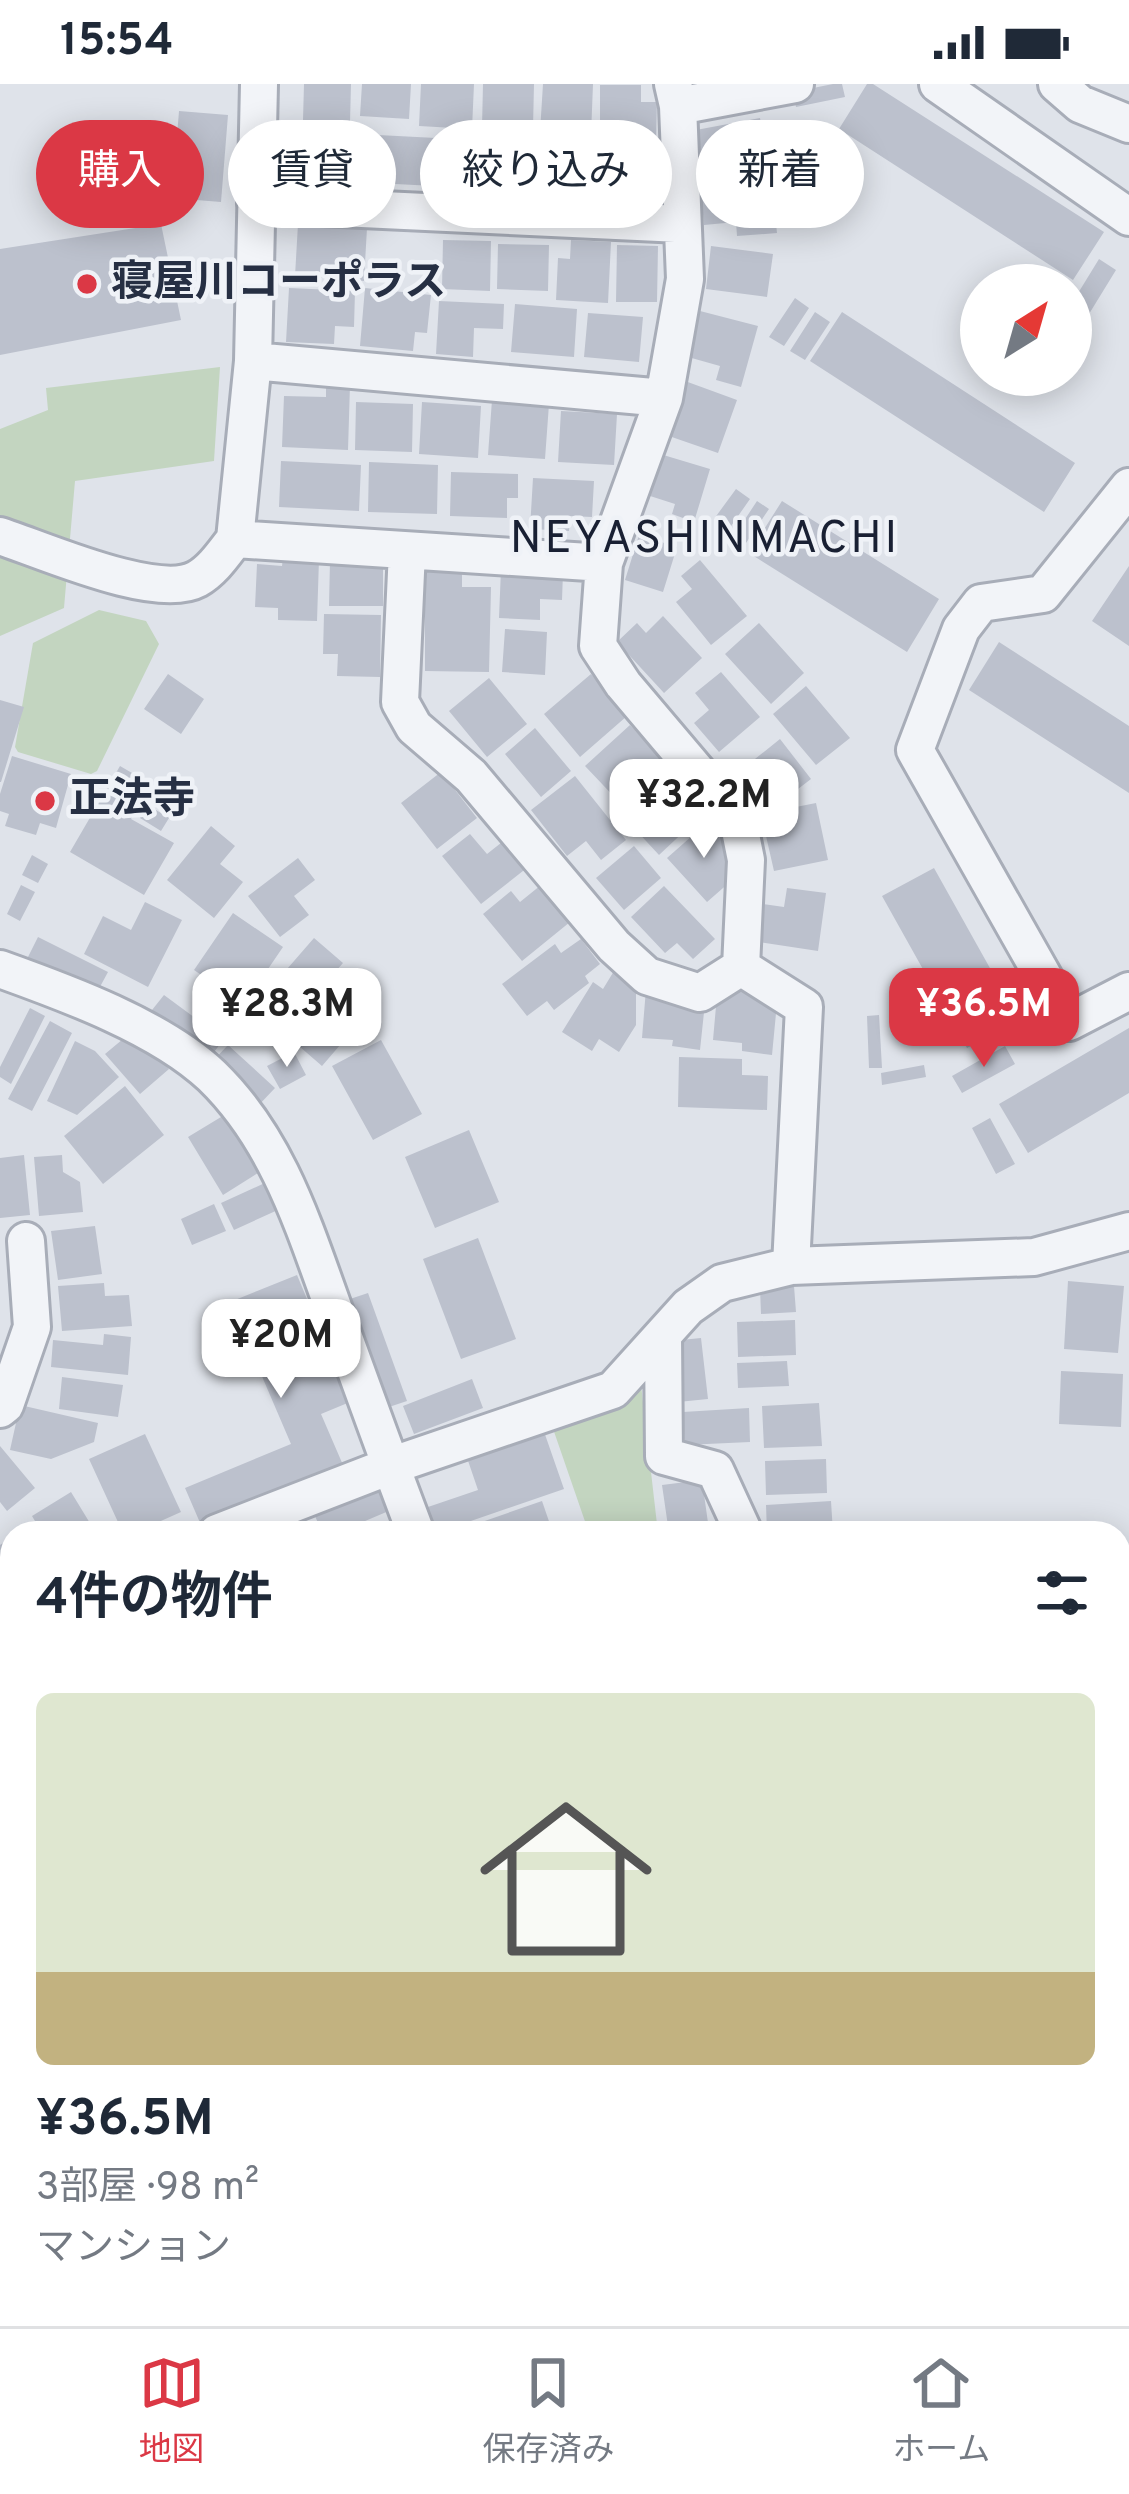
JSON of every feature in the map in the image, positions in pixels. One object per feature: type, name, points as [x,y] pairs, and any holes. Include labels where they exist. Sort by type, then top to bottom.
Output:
[{"type":"street","points":[[258,120],[259,84]]},
{"type":"street","points":[[741,967],[746,860],[738,820],[623,684],[598,646],[604,563],[664,398],[685,279],[675,95],[795,84]]},
{"type":"street","points":[[938,84],[1129,217]]},
{"type":"street","points":[[1057,84],[1080,104],[1129,124]]},
{"type":"street","points":[[396,211],[681,224]]},
{"type":"street","points":[[0,536],[163,586],[194,581],[216,564],[235,539],[253,361],[256,228]]},
{"type":"street","points":[[253,361],[664,398]]},
{"type":"street","points":[[1129,487],[1043,594],[981,603],[961,628],[915,750],[1070,1022],[1129,991]]},
{"type":"street","points":[[235,539],[604,563]]},
{"type":"street","points":[[407,551],[400,702],[414,727],[471,776],[614,946],[646,976],[700,993],[741,967]]},
{"type":"street","points":[[741,967],[804,1006],[791,1266]]},
{"type":"street","points":[[0,969],[139,1027],[208,1072],[244,1110],[274,1156],[298,1211],[411,1521]]},
{"type":"street","points":[[248,1521],[390,1466],[614,1390],[688,1307],[722,1283],[791,1266],[1034,1258],[1129,1231]]},
{"type":"street","points":[[0,1409],[5,1405],[12,1352],[32,1327],[26,1240]]},
{"type":"street","points":[[663,1336],[664,1456],[715,1470],[739,1521]]},
{"type":"green space","points":[[220,367],[214,461],[75,481],[64,608],[0,636],[0,429],[48,410],[46,388]]},
{"type":"green space","points":[[99,610],[146,621],[159,644],[97,771],[91,774],[18,752],[15,747],[33,643]]},
{"type":"green space","points":[[640,1376],[657,1521],[585,1521],[550,1420]]},
{"type":"building","points":[[304,84],[351,84],[350,120],[303,120]]},
{"type":"building","points":[[362,84],[411,84],[409,119],[360,116]]},
{"type":"building","points":[[421,84],[474,84],[472,120],[420,120],[419,126]]},
{"type":"building","points":[[483,84],[534,84],[533,120],[482,120]]},
{"type":"building","points":[[543,84],[593,84],[592,120],[541,120]]},
{"type":"building","points":[[842,84],[845,97],[796,107],[793,92]]},
{"type":"building","points":[[867,84],[873,84],[1104,232],[1083,264],[1048,264],[864,145],[864,120],[845,120]]},
{"type":"building","points":[[600,85],[641,85],[641,102],[657,102],[657,120],[600,120]]},
{"type":"building","points":[[179,111],[228,115],[221,202],[204,201],[204,120],[178,120]]},
{"type":"building","points":[[396,136],[420,137],[420,185],[396,184]]},
{"type":"building","name":"寝屋川コーポラス","points":[[162,228],[181,320],[0,355],[0,249]]},
{"type":"building","points":[[298,228],[367,228],[364,281],[295,276]]},
{"type":"building","points":[[736,228],[776,228],[777,233],[737,236]]},
{"type":"building","points":[[443,240],[491,241],[490,291],[442,289]]},
{"type":"building","points":[[571,240],[611,242],[608,303],[556,300],[558,258],[570,259]]},
{"type":"building","points":[[498,244],[549,245],[548,291],[497,289]]},
{"type":"building","points":[[617,245],[658,246],[657,302],[616,302]]},
{"type":"building","points":[[711,246],[773,254],[767,297],[706,289]]},
{"type":"building","points":[[1099,259],[1116,270],[1092,309],[1092,270]]},
{"type":"building","points":[[289,288],[355,291],[354,327],[335,326],[334,344],[286,342]]},
{"type":"building","points":[[365,288],[431,295],[427,333],[415,332],[413,351],[360,346]]},
{"type":"building","points":[[795,298],[809,308],[784,346],[769,337]]},
{"type":"building","points":[[439,301],[504,304],[503,329],[474,328],[473,357],[436,354]]},
{"type":"building","points":[[515,304],[577,309],[574,357],[511,352]]},
{"type":"building","points":[[700,311],[758,326],[741,387],[716,380],[720,366],[688,357]]},
{"type":"building","points":[[815,312],[830,322],[805,360],[790,351]]},
{"type":"building","points":[[842,312],[960,388],[960,396],[972,396],[1075,463],[1044,512],[810,361]]},
{"type":"building","points":[[588,313],[643,317],[639,362],[584,357]]},
{"type":"building","points":[[685,381],[737,400],[718,453],[666,435]]},
{"type":"building","points":[[326,384],[350,385],[348,450],[282,447],[284,396],[326,397]]},
{"type":"building","points":[[492,400],[549,404],[545,459],[488,455]]},
{"type":"building","points":[[356,402],[413,404],[412,452],[355,450]]},
{"type":"building","points":[[422,402],[481,406],[478,458],[419,454]]},
{"type":"building","points":[[561,411],[617,414],[614,465],[558,462]]},
{"type":"building","points":[[660,454],[710,469],[694,522],[672,514],[675,504],[647,495]]},
{"type":"building","points":[[281,461],[361,465],[359,511],[279,507]]},
{"type":"building","points":[[369,462],[438,465],[437,514],[368,512]]},
{"type":"building","points":[[451,472],[518,474],[518,498],[507,498],[507,518],[450,516]]},
{"type":"building","points":[[533,478],[594,481],[592,517],[570,516],[569,531],[530,529]]},
{"type":"building","points":[[736,489],[750,499],[729,529],[714,519]]},
{"type":"building","points":[[757,501],[769,509],[746,543],[734,536]]},
{"type":"building","points":[[782,501],[939,599],[907,652],[749,553]]},
{"type":"building","points":[[639,535],[677,547],[663,592],[625,580]]},
{"type":"building","points":[[283,557],[319,559],[317,621],[278,620],[278,608],[255,607],[257,564],[282,566]]},
{"type":"building","points":[[700,560],[747,616],[711,645],[676,602],[692,589],[681,576]]},
{"type":"building","points":[[330,561],[383,562],[383,606],[329,606]]},
{"type":"building","points":[[1129,566],[1129,646],[1092,621]]},
{"type":"building","points":[[425,569],[462,570],[462,587],[491,587],[489,672],[425,671]]},
{"type":"building","points":[[501,569],[563,572],[562,600],[540,599],[540,620],[499,618]]},
{"type":"building","points":[[324,614],[381,615],[380,677],[337,676],[338,654],[323,654]]},
{"type":"building","points":[[663,616],[702,658],[664,693],[617,642],[637,623],[646,633]]},
{"type":"building","points":[[759,623],[804,673],[771,704],[725,654]]},
{"type":"building","points":[[505,629],[547,632],[545,675],[502,672]]},
{"type":"building","points":[[999,642],[1129,726],[1129,793],[969,690]]},
{"type":"building","points":[[721,672],[760,717],[719,752],[694,723],[709,710],[695,693]]},
{"type":"building","points":[[168,674],[204,699],[181,734],[144,709]]},
{"type":"building","points":[[591,674],[627,716],[580,757],[544,714]]},
{"type":"building","points":[[489,678],[527,724],[487,757],[449,711]]},
{"type":"building","points":[[806,686],[850,738],[816,765],[773,714]]},
{"type":"building","points":[[0,700],[24,707],[1,782],[0,782]]},
{"type":"building","points":[[630,725],[665,763],[621,804],[585,766]]},
{"type":"building","points":[[535,728],[571,771],[541,797],[505,754]]},
{"type":"building","points":[[780,739],[811,779],[776,806],[745,767]]},
{"type":"building","points":[[12,756],[71,774],[56,828],[40,823],[36,835],[5,826],[9,814],[0,811],[0,794]]},
{"type":"building","points":[[120,766],[151,784],[131,819],[174,843],[144,895],[70,852]]},
{"type":"building","points":[[670,769],[707,810],[659,855],[622,815]]},
{"type":"building","points":[[441,772],[477,818],[437,849],[401,803]]},
{"type":"building","points":[[575,776],[626,840],[601,860],[586,841],[567,856],[531,810]]},
{"type":"building","points":[[816,803],[828,860],[774,871],[761,814]]},
{"type":"building","points":[[148,805],[169,818],[161,831],[140,818]]},
{"type":"building","points":[[709,821],[727,841],[731,881],[707,902],[667,858]]},
{"type":"building","points":[[211,826],[235,846],[220,864],[243,882],[214,918],[167,880]]},
{"type":"building","points":[[470,834],[487,854],[506,839],[528,867],[481,904],[442,856]]},
{"type":"building","points":[[634,846],[661,878],[624,910],[596,878]]},
{"type":"building","points":[[32,855],[48,864],[38,883],[22,875]]},
{"type":"building","points":[[298,858],[315,880],[294,896],[309,915],[280,937],[248,896]]},
{"type":"building","points":[[934,868],[1019,1020],[967,1048],[882,896]]},
{"type":"building","points":[[21,885],[35,892],[20,921],[7,914]]},
{"type":"building","points":[[541,885],[570,922],[522,961],[483,914],[511,891],[520,902]]},
{"type":"building","points":[[664,886],[715,939],[693,959],[677,943],[665,953],[631,917]]},
{"type":"building","points":[[787,888],[826,893],[818,951],[758,942],[763,904],[784,907]]},
{"type":"building","points":[[145,902],[182,920],[148,987],[84,954],[103,916],[131,930]]},
{"type":"building","points":[[233,913],[283,947],[244,1004],[194,970]]},
{"type":"building","points":[[38,937],[108,972],[95,996],[26,961]]},
{"type":"building","points":[[314,938],[343,963],[320,989],[359,1023],[322,1066],[254,1007]]},
{"type":"building","points":[[581,939],[600,964],[585,976],[589,983],[554,1010],[547,1001],[527,1016],[502,984],[555,944],[561,953]]},
{"type":"building","points":[[614,971],[636,984],[636,1025],[619,1052],[599,1039],[592,1051],[562,1032],[593,982],[603,989]]},
{"type":"building","points":[[718,984],[750,987],[748,995],[777,1003],[772,1055],[742,1051],[742,1043],[713,1040]]},
{"type":"building","points":[[646,989],[705,1003],[700,1050],[672,1046],[673,1040],[642,1038]]},
{"type":"building","points":[[164,995],[206,1026],[190,1047],[148,1015]]},
{"type":"building","points":[[30,1008],[45,1016],[11,1084],[0,1077],[0,1067]]},
{"type":"building","points":[[225,1013],[237,1022],[208,1060],[196,1051]]},
{"type":"building","points":[[879,1015],[882,1068],[869,1068],[867,1016]]},
{"type":"building","points":[[50,1021],[72,1033],[32,1111],[8,1099]]},
{"type":"building","points":[[1129,1028],[1129,1093],[1028,1153],[999,1104]]},
{"type":"building","points":[[135,1029],[169,1069],[140,1094],[105,1054]]},
{"type":"building","points":[[381,1040],[422,1114],[373,1140],[332,1066]]},
{"type":"building","points":[[75,1041],[95,1051],[119,1077],[77,1115],[47,1101]]},
{"type":"building","points":[[228,1045],[275,1088],[256,1108],[209,1065]]},
{"type":"building","points":[[1005,1046],[1015,1064],[962,1093],[952,1076]]},
{"type":"building","points":[[294,1052],[306,1075],[280,1089],[267,1066]]},
{"type":"building","points":[[679,1057],[742,1059],[742,1075],[768,1076],[767,1110],[678,1107]]},
{"type":"building","points":[[924,1065],[926,1077],[882,1085],[881,1073]]},
{"type":"building","points":[[125,1086],[164,1135],[103,1184],[64,1136]]},
{"type":"building","points":[[226,1114],[261,1171],[223,1195],[188,1137]]},
{"type":"building","points":[[990,1118],[1015,1164],[996,1174],[972,1128]]},
{"type":"building","points":[[469,1130],[499,1202],[435,1228],[405,1157]]},
{"type":"building","points":[[24,1155],[30,1215],[0,1218],[0,1158]]},
{"type":"building","points":[[62,1155],[63,1172],[80,1182],[83,1212],[39,1216],[34,1157]]},
{"type":"building","points":[[267,1182],[280,1209],[234,1230],[221,1203]]},
{"type":"building","points":[[214,1204],[226,1231],[192,1245],[181,1219]]},
{"type":"building","points":[[95,1226],[102,1274],[58,1280],[51,1231]]},
{"type":"building","points":[[478,1238],[516,1339],[461,1359],[423,1259]]},
{"type":"building","points":[[297,1275],[350,1402],[321,1414],[343,1465],[210,1521],[199,1521],[185,1488],[291,1444],[230,1302]]},
{"type":"building","points":[[1068,1281],[1124,1286],[1118,1353],[1064,1349]]},
{"type":"building","points":[[104,1283],[105,1296],[129,1295],[132,1326],[62,1331],[58,1286]]},
{"type":"building","points":[[794,1286],[796,1312],[761,1314],[760,1288]]},
{"type":"building","points":[[368,1293],[407,1401],[380,1410],[341,1302]]},
{"type":"building","points":[[795,1320],[796,1355],[738,1357],[737,1322]]},
{"type":"building","points":[[104,1334],[131,1337],[128,1375],[51,1367],[53,1340],[103,1345]]},
{"type":"building","points":[[701,1338],[708,1399],[678,1402],[673,1355],[682,1354],[681,1340]]},
{"type":"building","points":[[787,1361],[789,1386],[738,1388],[737,1363]]},
{"type":"building","points":[[1061,1371],[1123,1374],[1121,1427],[1059,1424]]},
{"type":"building","points":[[62,1377],[123,1385],[118,1417],[59,1409]]},
{"type":"building","points":[[472,1379],[483,1408],[414,1434],[403,1406]]},
{"type":"building","points":[[819,1403],[822,1446],[764,1448],[762,1406]]},
{"type":"building","points":[[20,1405],[98,1423],[94,1442],[51,1459],[10,1450]]},
{"type":"building","points":[[749,1408],[750,1442],[685,1445],[683,1412]]},
{"type":"building","points":[[541,1423],[564,1489],[471,1521],[432,1521],[428,1507],[478,1490],[464,1449]]},
{"type":"building","points":[[145,1434],[181,1512],[161,1521],[117,1521],[89,1459]]},
{"type":"building","points":[[0,1446],[35,1488],[7,1511],[0,1502]]},
{"type":"building","points":[[826,1459],[827,1493],[766,1495],[765,1461]]},
{"type":"building","points":[[376,1478],[391,1510],[365,1521],[317,1521],[311,1506]]},
{"type":"building","points":[[702,1480],[708,1521],[667,1521],[662,1485]]},
{"type":"building","points":[[71,1492],[89,1521],[35,1521],[32,1516]]},
{"type":"building","points":[[542,1501],[549,1521],[485,1521]]},
{"type":"building","points":[[831,1501],[832,1521],[767,1521],[766,1505]]},
{"type":"place","name":"寝屋川コーポラス","points":[[87,284]]},
{"type":"place","name":"正法寺","points":[[45,801]]},
{"type":"district","name":"NEYASHINMACHI","points":[[705,540]]}]
